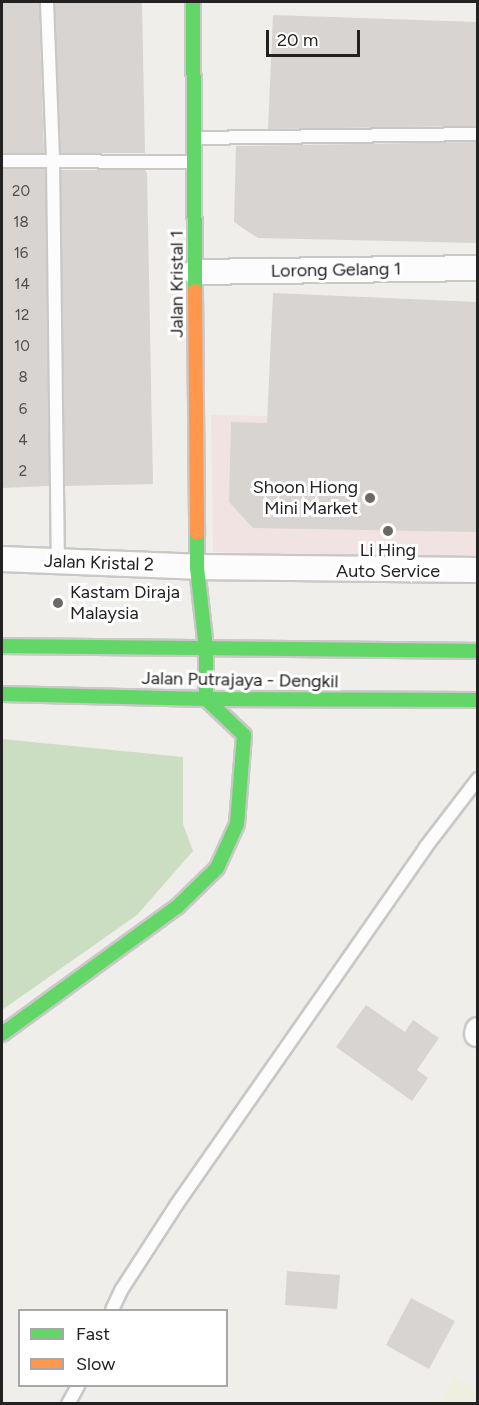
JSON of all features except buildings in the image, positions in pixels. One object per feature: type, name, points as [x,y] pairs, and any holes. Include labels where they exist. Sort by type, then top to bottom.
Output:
[{"type":"street","name":"Jalan Kristal 1","points":[[193,2],[197,567],[206,649],[206,699]]},
{"type":"street","name":"Lorong Gelang 1","points":[[195,272],[477,268]]},
{"type":"street","name":"Jalan Kristal 2","points":[[2,559],[197,567],[477,570]]},
{"type":"street","name":"Jalan Putrajaya - Dengkil","points":[[2,646],[477,651]]},
{"type":"street","name":"Jalan Putrajaya - Dengkil","points":[[2,694],[206,699],[477,700]]},
{"type":"street","points":[[2,1034],[177,907],[217,868],[237,824],[244,735],[206,699]]},
{"type":"lane","points":[[47,2],[53,160],[58,562]]},
{"type":"lane","points":[[194,138],[477,134]]},
{"type":"lane","points":[[2,161],[194,162]]},
{"type":"lane","points":[[113,1309],[122,1288],[184,1194],[425,848],[477,778]]},
{"type":"lane","points":[[68,1404],[77,1387]]},
{"type":"shaded area","points":[[211,415],[477,420],[477,558],[213,552]]},
{"type":"green space","points":[[2,739],[183,757],[183,824],[193,851],[137,915],[2,1010]]},
{"type":"green space","points":[[454,1376],[477,1391],[477,1403],[440,1403]]},
{"type":"traffic: fast","points":[[193,2],[195,291]]},
{"type":"traffic: fast","points":[[2,1034],[177,907],[217,868],[237,824],[244,735],[206,699],[206,649],[197,567],[197,533]]},
{"type":"traffic: fast","points":[[2,646],[478,651]]},
{"type":"traffic: fast","points":[[2,694],[206,699],[478,700]]},
{"type":"traffic: slow","points":[[195,291],[197,533]]},
{"type":"place","name":"Shoon Hiong Mini Market","points":[[370,498]]},
{"type":"place","name":"Li Hing Auto Service","points":[[388,531]]},
{"type":"place","name":"Kastam Diraja Malaysia","points":[[58,603]]}]
